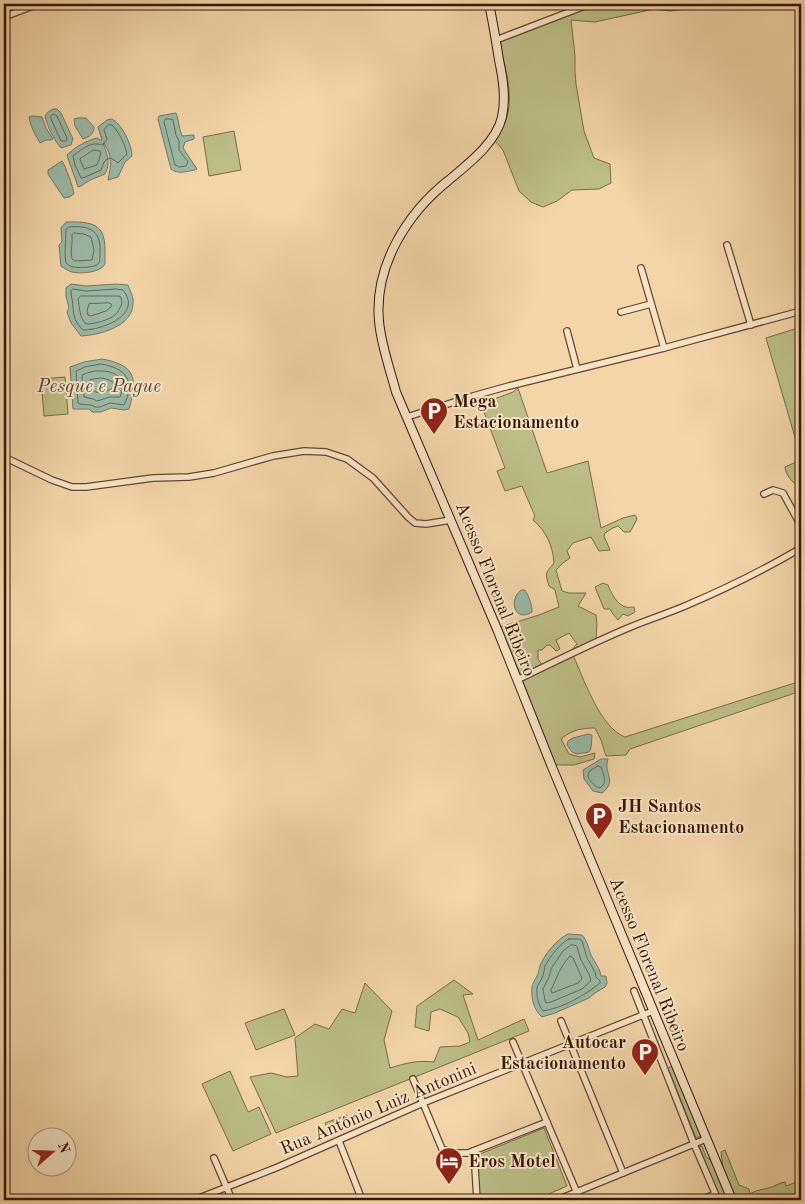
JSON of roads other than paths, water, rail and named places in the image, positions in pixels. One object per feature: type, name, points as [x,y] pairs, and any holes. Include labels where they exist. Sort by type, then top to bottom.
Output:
[{"type":"street","points":[[4,17],[38,4]]},
{"type":"street","name":"Acesso Florenal Ribeiro","points":[[489,4],[504,91],[502,118],[491,140],[481,152],[469,164],[439,187],[403,230],[395,244],[382,282],[379,304],[379,321],[384,351],[396,392],[498,628],[552,767],[732,1200]]},
{"type":"street","points":[[496,40],[590,4]]},
{"type":"street","points":[[727,245],[751,325]]},
{"type":"street","points":[[641,268],[664,348]]},
{"type":"street","points":[[621,312],[651,304]]},
{"type":"street","points":[[407,417],[473,396],[801,312]]},
{"type":"street","points":[[568,331],[577,369]]},
{"type":"street","points":[[4,457],[52,480],[72,487],[86,487],[154,478],[214,473],[272,456],[304,451],[326,452],[347,458],[373,478],[415,523],[426,524],[451,520]]},
{"type":"street","points":[[764,494],[773,490],[783,493],[801,526]]},
{"type":"street","points":[[517,680],[628,628],[735,584],[801,548]]},
{"type":"street","name":"Acesso Florenal Ribeiro","points":[[634,991],[694,1144],[717,1197]]},
{"type":"street","name":"Rua Antônio Luiz Antonini","points":[[194,1200],[339,1141],[423,1103],[653,1011]]},
{"type":"street","points":[[561,1021],[623,1173]]},
{"type":"street","points":[[513,1042],[580,1200]]},
{"type":"street","points":[[413,1079],[442,1149],[454,1153],[474,1151],[547,1122]]},
{"type":"street","points":[[557,1200],[706,1139]]},
{"type":"street","points":[[339,1141],[362,1200]]},
{"type":"street","points":[[474,1151],[477,1200]]},
{"type":"street","points":[[214,1158],[232,1200]]},
{"type":"street","points":[[701,1200],[717,1197]]},
{"type":"water","points":[[53,109],[57,109],[61,113],[73,139],[71,145],[61,148],[51,133],[45,116]]},
{"type":"water","points":[[176,113],[182,136],[194,135],[194,139],[185,142],[183,148],[197,169],[195,170],[180,172],[171,169],[158,119],[159,116]]},
{"type":"water","points":[[29,117],[42,117],[53,139],[40,143],[33,131]]},
{"type":"water","points":[[86,118],[94,127],[91,135],[83,139],[75,126],[74,119]]},
{"type":"water","points":[[112,119],[126,135],[132,156],[125,162],[118,177],[108,180],[110,157],[103,143],[108,162],[105,174],[78,187],[67,155],[89,141],[97,138],[102,140],[98,127],[107,120]]},
{"type":"water","points":[[62,161],[74,194],[64,198],[48,174],[48,170]]},
{"type":"water","points":[[66,222],[86,223],[94,225],[100,230],[105,245],[105,264],[103,267],[95,271],[80,273],[71,272],[61,266],[59,245],[62,242],[61,228]]},
{"type":"water","points":[[71,284],[86,286],[128,285],[133,299],[131,312],[121,324],[105,332],[81,336],[71,323],[67,312],[69,308],[66,288]]},
{"type":"water","name":"Pesque e Pague","points":[[102,359],[122,365],[132,375],[133,389],[129,409],[111,408],[101,412],[92,412],[89,409],[73,409],[70,367]]},
{"type":"water","points":[[521,590],[525,590],[531,606],[532,612],[526,615],[518,613],[514,604],[517,594]]},
{"type":"water","points":[[588,734],[592,735],[589,752],[577,754],[572,752],[567,745],[568,741]]},
{"type":"water","points":[[601,759],[608,759],[607,769],[610,781],[607,789],[602,793],[593,791],[584,779],[583,770]]},
{"type":"water","points":[[568,934],[582,935],[584,937],[601,976],[606,976],[607,983],[605,987],[589,998],[542,1017],[534,1004],[532,996],[533,984],[548,952],[555,943]]},
{"type":"place","name":"Mega Estacionamento","points":[[434,435]]},
{"type":"place","name":"JH Santos Estacionamento","points":[[599,840]]},
{"type":"place","name":"Autocar Estacionamento","points":[[645,1076]]},
{"type":"place","name":"Eros Motel","points":[[449,1185]]}]
